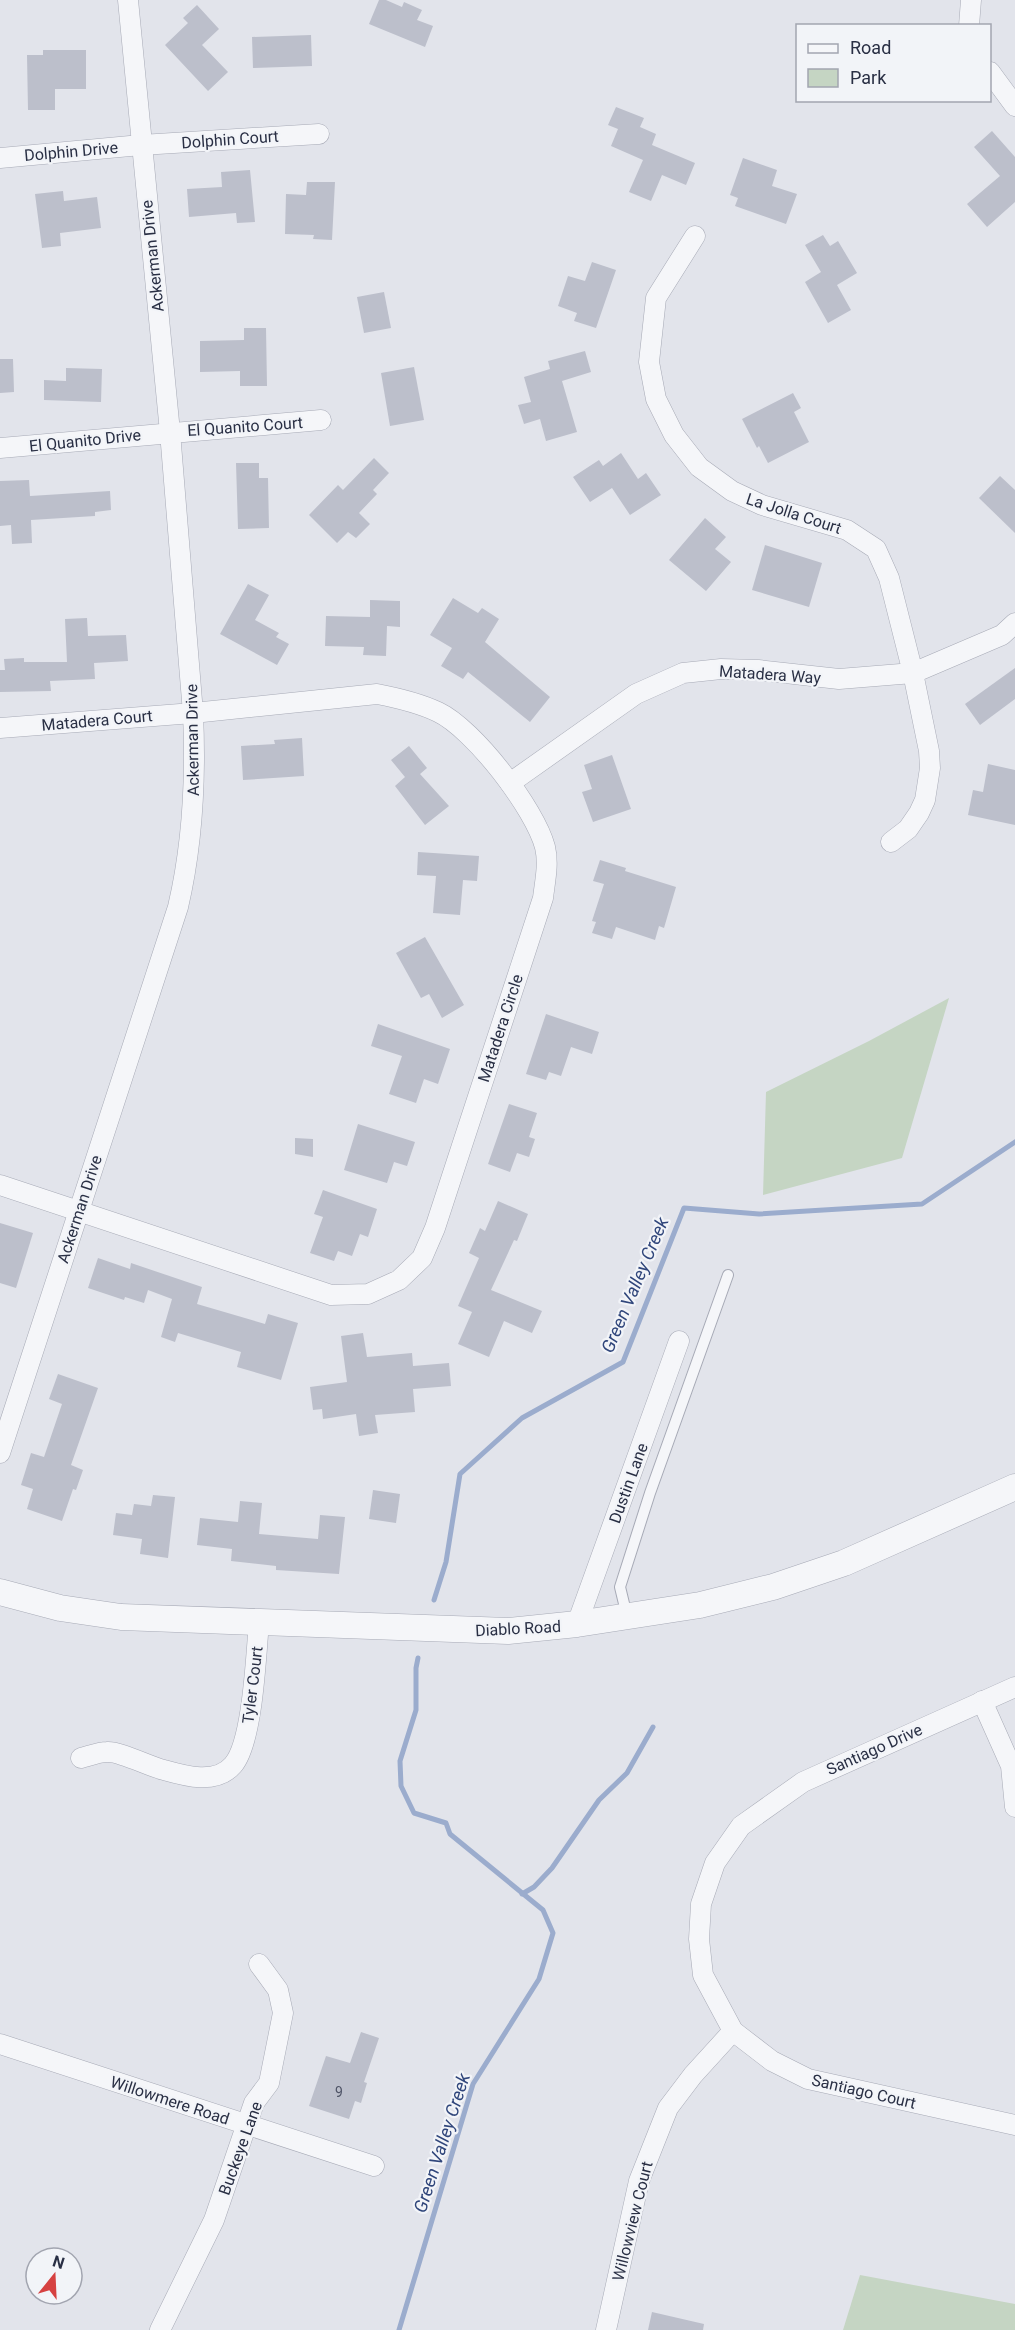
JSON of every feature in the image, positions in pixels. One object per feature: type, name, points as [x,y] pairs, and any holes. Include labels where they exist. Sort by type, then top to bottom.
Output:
[{"type":"street","name":"Ackerman Drive","points":[[0,1454],[178,907],[185,878],[194,793],[193,713],[170,432],[128,0]]},
{"type":"street","points":[[969,24],[971,0]]},
{"type":"street","points":[[991,73],[1015,106]]},
{"type":"street","name":"Dolphin Court","points":[[141,145],[319,134]]},
{"type":"street","name":"Dolphin Drive","points":[[0,158],[141,145]]},
{"type":"street","name":"La Jolla Court","points":[[695,236],[656,298],[649,362],[656,399],[674,435],[699,467],[732,491],[762,505],[848,530],[876,549],[890,578],[929,751],[929,785],[926,800],[908,829],[891,842]]},
{"type":"street","name":"El Quanito Court","points":[[170,432],[321,420]]},
{"type":"street","name":"El Quanito Drive","points":[[0,448],[170,432]]},
{"type":"street","name":"Matadera Way","points":[[510,783],[636,694],[684,673],[721,669],[759,670],[839,678],[913,673],[1002,635],[1015,623]]},
{"type":"street","name":"Matadera Circle","points":[[0,1185],[331,1295],[368,1294],[399,1280],[422,1258],[435,1228],[543,898],[547,871],[545,848],[537,828],[510,783],[462,728],[439,712],[405,699],[377,694],[193,713]]},
{"type":"street","name":"Matadera Court","points":[[0,728],[193,713]]},
{"type":"street","name":"Dustin Lane","points":[[577,1624],[679,1341]]},
{"type":"street","name":"Diablo Road","points":[[0,1592],[60,1608],[121,1617],[508,1631],[577,1624],[700,1605],[773,1587],[844,1563],[1015,1487]]},
{"type":"street","name":"Tyler Court","points":[[81,1758],[108,1751],[162,1770],[203,1778],[227,1770],[234,1765],[242,1747],[251,1710],[259,1622]]},
{"type":"street","name":"Santiago Drive","points":[[741,1826],[802,1782],[1015,1687]]},
{"type":"street","points":[[982,1701],[1011,1766],[1015,1807]]},
{"type":"street","name":"Santiago Court","points":[[741,1826],[715,1863],[701,1904],[699,1939],[703,1975],[733,2031],[772,2061],[808,2079],[1015,2125]]},
{"type":"street","name":"Buckeye Lane","points":[[160,2330],[214,2220],[254,2103],[269,2084],[283,2013],[278,1989],[259,1964]]},
{"type":"street","name":"Willowview Court","points":[[606,2330],[639,2181],[668,2108],[693,2075],[733,2031]]},
{"type":"street","name":"Willowmere Road","points":[[0,2044],[374,2166]]},
{"type":"lane","points":[[627,1617],[620,1587],[650,1493],[728,1275]]},
{"type":"green space","points":[[949,998],[902,1158],[763,1195],[766,1092]]},
{"type":"green space","points":[[860,2275],[1015,2304],[1015,2330],[843,2330]]},
{"type":"building","points":[[379,0],[386,0],[402,7],[404,2],[422,10],[417,20],[433,26],[425,47],[369,24]]},
{"type":"building","points":[[197,5],[219,29],[202,45],[228,72],[208,91],[165,45],[188,23],[183,18]]},
{"type":"building","points":[[311,35],[312,66],[253,68],[252,37]]},
{"type":"building","points":[[43,50],[86,50],[86,89],[55,89],[55,110],[28,110],[27,55],[43,55]]},
{"type":"building","points":[[616,107],[644,118],[640,127],[656,134],[652,145],[695,163],[686,185],[662,175],[651,201],[629,192],[643,160],[611,146],[618,129],[608,125]]},
{"type":"building","points":[[992,131],[1015,157],[1015,202],[987,227],[967,204],[1000,176],[974,147]]},
{"type":"building","points":[[743,158],[777,170],[772,186],[797,194],[786,224],[735,206],[738,198],[730,195]]},
{"type":"building","points":[[250,170],[255,222],[237,223],[236,213],[189,217],[187,189],[222,187],[221,172]]},
{"type":"building","points":[[307,182],[335,182],[332,240],[313,239],[314,235],[285,234],[286,194],[306,195]]},
{"type":"building","points":[[63,191],[64,201],[97,197],[101,228],[60,233],[61,246],[42,248],[35,194]]},
{"type":"building","points":[[823,235],[830,246],[838,241],[857,273],[837,285],[851,310],[828,323],[805,282],[821,272],[805,245]]},
{"type":"building","points":[[592,262],[616,270],[596,328],[574,321],[577,313],[558,306],[568,276],[585,281]]},
{"type":"building","points":[[384,292],[391,328],[364,333],[357,297]]},
{"type":"building","points":[[244,328],[266,328],[267,386],[240,386],[240,371],[200,372],[200,341],[244,340]]},
{"type":"building","points":[[585,351],[591,372],[562,381],[577,432],[546,441],[540,419],[524,424],[518,405],[531,402],[524,377],[550,369],[548,361]]},
{"type":"building","points":[[0,359],[13,359],[14,392],[0,393]]},
{"type":"building","points":[[414,367],[424,420],[390,426],[381,373]]},
{"type":"building","points":[[66,368],[102,369],[101,402],[44,400],[44,380],[66,381]]},
{"type":"building","points":[[793,393],[801,408],[794,412],[809,442],[768,463],[759,446],[757,448],[742,419]]},
{"type":"building","points":[[621,453],[638,479],[646,473],[661,495],[630,515],[612,488],[590,502],[573,477],[599,460],[603,466]]},
{"type":"building","points":[[374,458],[389,473],[373,490],[377,494],[359,513],[370,524],[356,538],[348,532],[337,543],[309,515],[338,485],[343,490]]},
{"type":"building","points":[[236,463],[259,463],[259,478],[268,478],[269,528],[238,529]]},
{"type":"building","points":[[1000,476],[1015,490],[1015,533],[979,498]]},
{"type":"building","points":[[29,480],[30,496],[110,491],[111,510],[95,512],[95,516],[31,520],[32,543],[12,544],[11,525],[0,526],[0,481]]},
{"type":"building","points":[[705,518],[726,537],[715,549],[731,562],[706,591],[669,560]]},
{"type":"building","points":[[765,545],[822,563],[809,607],[752,590]]},
{"type":"building","points":[[248,584],[269,595],[255,620],[279,633],[276,637],[289,644],[277,665],[220,634]]},
{"type":"building","points":[[453,598],[478,613],[482,608],[499,619],[485,642],[550,697],[530,722],[468,672],[463,679],[441,666],[452,648],[430,635]]},
{"type":"building","points":[[370,600],[400,601],[400,627],[387,626],[386,656],[363,655],[364,647],[325,646],[326,616],[370,617]]},
{"type":"building","points":[[87,618],[88,636],[126,635],[128,661],[94,663],[95,679],[50,681],[51,691],[0,692],[0,670],[5,670],[4,659],[24,658],[24,662],[67,662],[65,619]]},
{"type":"building","points":[[1015,668],[1015,699],[980,725],[965,704]]},
{"type":"building","points":[[302,738],[304,776],[243,780],[241,746],[275,744],[274,740]]},
{"type":"building","points":[[409,746],[427,768],[420,774],[449,806],[425,825],[395,786],[405,777],[391,760]]},
{"type":"building","points":[[612,755],[631,809],[593,822],[582,792],[592,789],[584,765]]},
{"type":"building","points":[[988,764],[1015,770],[1015,825],[968,815],[973,790],[983,792]]},
{"type":"building","points":[[418,852],[479,856],[477,881],[463,880],[460,915],[433,913],[436,876],[417,875]]},
{"type":"building","points":[[600,860],[626,868],[625,871],[676,887],[664,928],[659,926],[655,940],[616,927],[612,939],[592,933],[596,922],[592,921],[604,884],[593,881]]},
{"type":"building","points":[[425,937],[464,1005],[442,1018],[429,994],[421,998],[396,953]]},
{"type":"building","points":[[546,1014],[599,1032],[592,1054],[571,1047],[561,1076],[549,1072],[546,1080],[526,1074]]},
{"type":"building","points":[[378,1024],[450,1049],[438,1084],[424,1079],[416,1103],[389,1094],[402,1056],[371,1046]]},
{"type":"building","points":[[509,1104],[537,1113],[529,1137],[535,1139],[529,1157],[517,1153],[510,1172],[488,1164]]},
{"type":"building","points":[[358,1124],[415,1142],[407,1166],[394,1162],[387,1183],[344,1170]]},
{"type":"building","points":[[295,1138],[313,1139],[313,1157],[295,1154]]},
{"type":"building","points":[[323,1190],[377,1209],[368,1237],[360,1234],[352,1256],[338,1251],[334,1261],[310,1253],[323,1217],[314,1214]]},
{"type":"building","points":[[498,1201],[528,1214],[517,1241],[514,1240],[491,1290],[542,1311],[532,1333],[504,1321],[489,1357],[458,1344],[472,1312],[458,1306],[479,1258],[469,1253],[480,1228],[485,1231]]},
{"type":"building","points":[[0,1223],[33,1233],[16,1288],[0,1283]]},
{"type":"building","points":[[98,1258],[130,1269],[131,1263],[202,1287],[197,1304],[265,1324],[268,1314],[298,1323],[281,1380],[237,1367],[241,1352],[178,1333],[175,1342],[161,1337],[172,1299],[148,1290],[144,1303],[125,1297],[124,1300],[88,1288]]},
{"type":"building","points":[[363,1333],[367,1357],[412,1353],[413,1366],[449,1363],[451,1386],[413,1389],[415,1412],[375,1415],[378,1433],[359,1436],[356,1414],[323,1419],[322,1409],[313,1410],[310,1387],[347,1382],[341,1336]]},
{"type":"building","points":[[58,1374],[98,1388],[71,1465],[83,1470],[76,1490],[73,1489],[62,1521],[27,1509],[33,1489],[21,1485],[31,1453],[44,1457],[62,1404],[49,1399]]},
{"type":"building","points":[[373,1490],[400,1494],[396,1523],[369,1519]]},
{"type":"building","points":[[153,1495],[175,1497],[168,1558],[140,1554],[142,1539],[113,1535],[116,1513],[132,1515],[134,1504],[151,1506]]},
{"type":"building","points":[[240,1501],[262,1503],[259,1534],[318,1539],[320,1515],[345,1517],[339,1574],[276,1570],[276,1566],[231,1561],[232,1549],[197,1545],[200,1518],[238,1522]]},
{"type":"building","points":[[361,2032],[379,2038],[364,2082],[367,2083],[361,2103],[355,2101],[349,2119],[309,2106],[326,2056],[350,2063]]},
{"type":"building","points":[[652,2312],[704,2324],[703,2330],[648,2330]]},
{"type":"waterway","name":"Green Valley Creek","points":[[434,1600],[446,1562],[460,1474],[522,1418],[623,1362],[684,1208],[759,1214],[922,1204],[1015,1142]]},
{"type":"waterway","name":"Green Valley Creek","points":[[399,2330],[473,2084],[539,1979],[553,1933],[543,1910],[450,1834],[446,1823],[414,1813],[401,1786],[400,1761],[416,1710],[418,1658]]},
{"type":"waterway","points":[[522,1894],[534,1887],[552,1868],[599,1800],[627,1773],[653,1727]]}]
